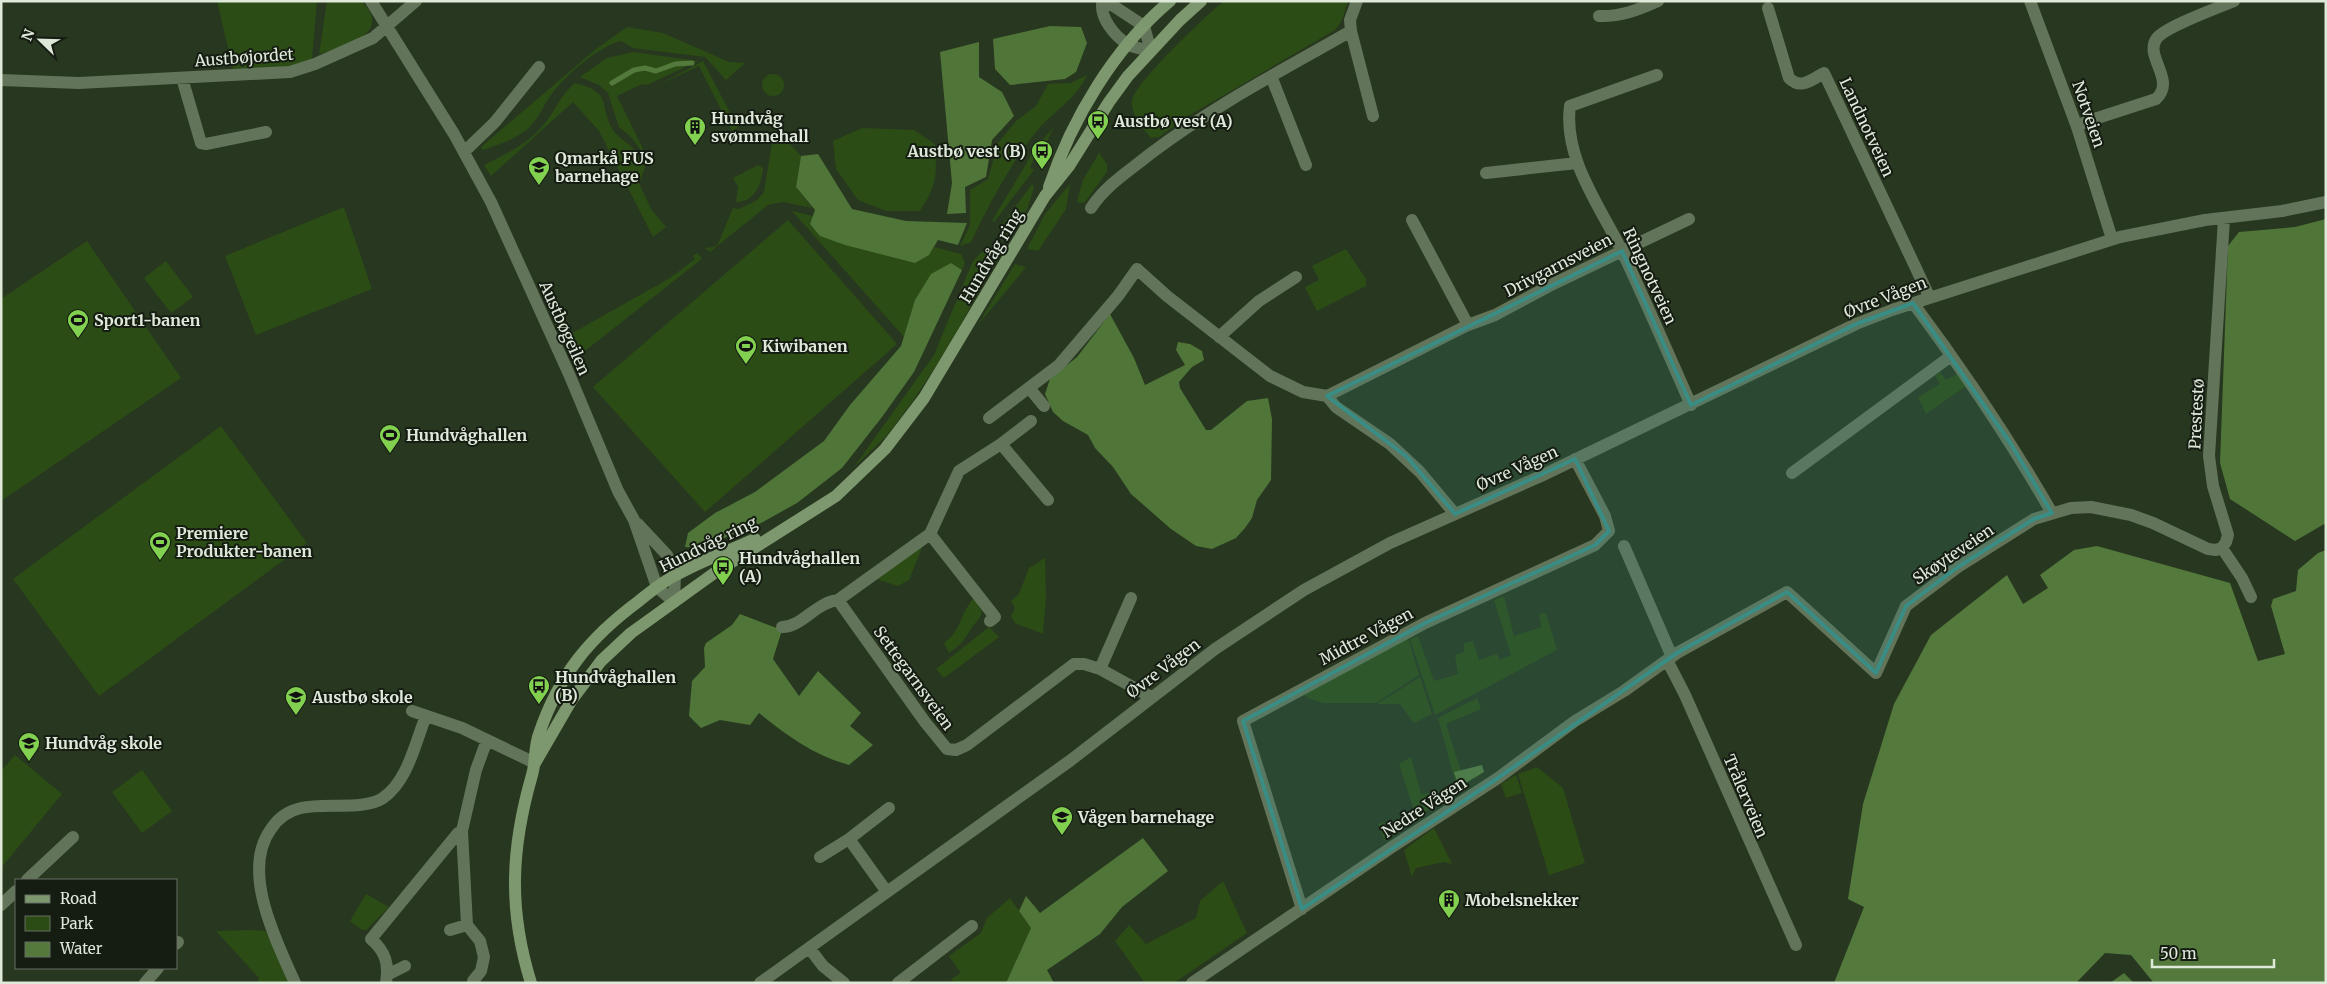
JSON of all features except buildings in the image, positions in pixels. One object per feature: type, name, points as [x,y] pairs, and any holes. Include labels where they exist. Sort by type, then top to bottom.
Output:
[{"type":"main road","name":"Hundvåg ring","points":[[1045,196],[1058,162],[1082,111],[1128,44],[1170,1]]},
{"type":"main road","name":"Hundvåg ring","points":[[535,763],[571,701],[601,661],[631,633],[728,564],[836,496],[885,448],[924,398],[1045,196],[1069,166],[1108,102],[1151,51],[1180,20],[1202,1]]},
{"type":"main road","name":"Hundvåg ring","points":[[532,983],[520,938],[515,896],[514,855],[520,816],[535,763],[538,736],[557,692],[584,649],[614,619],[657,587],[675,575],[770,532],[836,496]]},
{"type":"street","name":"Austbøgeilen","points":[[371,1],[464,152],[491,202],[569,374],[618,491],[634,520],[657,587],[674,602]]},
{"type":"street","name":"Austbøjordet","points":[[1,80],[79,83],[290,72],[343,52],[373,38],[416,1]]},
{"type":"street","points":[[1357,1],[1350,20],[1373,116]]},
{"type":"street","points":[[1599,16],[1613,17],[1636,11],[1658,1]]},
{"type":"street","name":"Notveien","points":[[2030,1],[2077,128],[2112,239]]},
{"type":"street","points":[[2077,128],[2085,122],[2156,99],[2163,85],[2162,76],[2153,52],[2158,37],[2170,29],[2234,1]]},
{"type":"street","points":[[1102,3],[1112,6],[1144,26],[1151,51],[1128,44],[1105,21],[1101,14],[1102,3]]},
{"type":"street","name":"Landnotveien","points":[[1768,8],[1789,78],[1795,84],[1803,85],[1824,74],[1930,296]]},
{"type":"street","points":[[1091,208],[1108,187],[1178,132],[1271,76],[1352,31]]},
{"type":"street","points":[[464,152],[495,122],[539,67]]},
{"type":"street","name":"Ringnotveien","points":[[1657,75],[1570,106],[1568,122],[1577,163],[1622,251],[1691,405]]},
{"type":"street","points":[[1271,76],[1306,165]]},
{"type":"street","name":"Austbøjordet","points":[[182,78],[200,143],[206,144],[266,132]]},
{"type":"street","points":[[1486,173],[1577,163]]},
{"type":"street","name":"Øvre Vågen","points":[[760,983],[810,949],[1071,760],[1215,649],[1310,586],[1365,556],[1691,405],[1856,324],[1930,296],[2055,259],[2112,239],[2326,202]]},
{"type":"street","name":"Drivgarnsveien","points":[[1327,396],[1468,325],[1495,315],[1690,219]]},
{"type":"street","name":"Prestestø","points":[[2222,548],[2228,535],[2213,486],[2209,456],[2224,219]]},
{"type":"street","points":[[1412,220],[1468,325]]},
{"type":"street","points":[[989,418],[1030,389],[1074,349],[1137,269],[1219,337],[1277,380],[1303,392],[1327,396],[1336,407],[1370,429],[1407,457],[1455,514]]},
{"type":"street","points":[[1219,337],[1259,301],[1296,277]]},
{"type":"street","points":[[1913,303],[2011,444],[2052,513]]},
{"type":"street","points":[[1792,473],[1951,356]]},
{"type":"street","points":[[1030,389],[1044,406]]},
{"type":"street","points":[[782,627],[792,625],[827,601],[838,600],[930,534],[960,470],[1001,444],[1031,421]]},
{"type":"street","points":[[1001,444],[1048,500]]},
{"type":"street","name":"Midtre Vågen","points":[[1302,909],[1243,721],[1402,634],[1564,560],[1603,539],[1609,531],[1605,516],[1575,459]]},
{"type":"street","name":"Skøyteveien","points":[[1853,650],[1876,672],[1892,641],[1906,606],[1958,567],[2034,519],[2070,508],[2099,508],[2131,515],[2153,523],[2208,549],[2216,550],[2222,548]]},
{"type":"street","name":"Austbøgeilen","points":[[634,520],[667,555],[675,575],[674,602]]},
{"type":"street","points":[[930,534],[995,617],[990,622]]},
{"type":"street","points":[[1624,546],[1669,658]]},
{"type":"street","points":[[2222,548],[2242,578],[2251,597]]},
{"type":"street","name":"Nedre Vågen","points":[[1192,983],[1498,778],[1576,721],[1624,691],[1669,658],[1787,592],[1797,598],[1826,629],[1853,650]]},
{"type":"street","points":[[1100,669],[1131,598]]},
{"type":"street","name":"Settegarnsveien","points":[[838,600],[938,741],[947,749],[956,750],[967,745],[1074,664],[1084,664],[1100,669],[1151,697]]},
{"type":"street","name":"Trålerveien","points":[[1669,658],[1749,843],[1796,945]]},
{"type":"street","points":[[412,711],[487,740],[535,763]]},
{"type":"street","points":[[296,983],[270,924],[262,891],[258,864],[265,838],[276,822],[287,813],[301,808],[365,804],[381,800],[394,789],[404,772],[426,716]]},
{"type":"street","points":[[473,982],[481,971],[484,957],[480,941],[467,925],[462,831],[476,770],[487,740]]},
{"type":"street","points":[[820,857],[850,839],[889,808]]},
{"type":"street","points":[[387,979],[388,962],[383,952],[371,939],[458,833],[462,831]]},
{"type":"street","points":[[28,879],[73,837]]},
{"type":"street","points":[[850,839],[887,892]]},
{"type":"street","points":[[1,905],[15,892]]},
{"type":"street","points":[[450,930],[467,925]]},
{"type":"street","points":[[898,983],[972,926]]},
{"type":"street","points":[[810,949],[823,966],[844,983]]},
{"type":"street","points":[[387,979],[405,966]]},
{"type":"highlighted area","points":[[1622,251],[1691,405],[1856,324],[1913,303],[2011,444],[2052,513],[2034,519],[1958,567],[1906,606],[1876,673],[1787,592],[1677,653],[1498,778],[1302,909],[1243,721],[1425,623],[1595,545],[1609,531],[1575,459],[1455,514],[1407,457],[1327,396]]},
{"type":"green space","points":[[217,1],[317,1],[312,59],[290,67],[233,69]]},
{"type":"green space","points":[[327,1],[361,1],[370,12],[372,22],[369,30],[362,37],[319,54]]},
{"type":"green space","points":[[1224,1],[1348,1],[1342,20],[1335,30],[1183,119],[1159,137],[1151,138],[1133,111],[1132,101],[1136,92],[1172,50]]},
{"type":"green space","points":[[627,27],[663,33],[729,62],[745,63],[726,80],[705,57],[633,48],[621,41],[594,54],[567,76],[550,96],[534,122],[525,131],[510,140],[483,150],[481,147],[596,49]]},
{"type":"green space","points":[[633,52],[698,61],[647,85],[642,84],[617,96],[649,161],[631,137],[619,127],[608,93],[599,85],[580,77],[607,58]]},
{"type":"green space","points":[[703,61],[738,128],[732,131],[699,66],[656,86]]},
{"type":"green space","points":[[773,74],[781,77],[784,85],[781,93],[773,96],[765,93],[762,85],[765,77]]},
{"type":"green space","points":[[1087,75],[1077,92],[1042,125],[1027,144],[1000,185],[971,242],[960,246],[970,225],[970,190],[988,179],[998,143],[1016,121],[1036,106],[1048,84],[1071,83]]},
{"type":"green space","points":[[575,83],[587,87],[600,95],[613,130],[632,148],[644,164],[645,168],[639,183],[651,209],[666,227],[653,237],[599,131],[573,102],[491,176],[484,165],[517,147],[539,130],[565,93]]},
{"type":"green space","points":[[782,122],[790,144],[801,156],[796,187],[812,208],[783,202],[768,205],[710,252],[705,248],[714,247],[718,244],[733,208],[739,209],[757,200],[764,192],[774,130],[777,124]]},
{"type":"green space","points":[[1054,127],[1039,158],[1035,156],[1030,168],[1034,170],[994,222],[992,221],[1036,147]]},
{"type":"green space","points":[[862,128],[914,130],[935,144],[935,179],[930,194],[920,211],[886,211],[858,200],[836,169],[833,141]]},
{"type":"green space","points":[[1099,153],[1107,164],[1107,172],[1085,202],[1080,203],[1077,201],[1083,180]]},
{"type":"green space","points":[[758,165],[763,168],[759,186],[748,199],[736,202],[738,187],[733,178]]},
{"type":"green space","points":[[1032,184],[1034,188],[1027,209],[1008,239],[1001,232],[1000,228]]},
{"type":"green space","points":[[1070,184],[1066,209],[1038,251],[1027,249],[1045,214]]},
{"type":"green space","points":[[344,207],[372,289],[256,335],[225,256]]},
{"type":"green space","points":[[792,211],[813,216],[810,224],[929,255],[934,247],[961,254],[965,263],[962,270],[951,263],[915,300],[904,337]]},
{"type":"green space","name":"Kiwibanen","points":[[788,220],[897,344],[705,512],[593,387]]},
{"type":"green space","name":"Sport1-banen","points":[[87,241],[181,378],[1,501],[1,299]]},
{"type":"green space","points":[[1346,249],[1366,279],[1366,286],[1317,311],[1305,287],[1319,280],[1312,266]]},
{"type":"green space","points":[[989,250],[1000,253],[934,370],[887,435],[854,467],[934,355],[972,263],[980,253]]},
{"type":"green space","points":[[697,253],[702,258],[698,262],[576,358],[569,335],[670,278],[695,259],[693,256]]},
{"type":"green space","points":[[166,261],[193,297],[171,313],[144,278]]},
{"type":"green space","points":[[1015,264],[1026,267],[977,326]]},
{"type":"green space","points":[[1940,372],[1946,380],[1957,374],[1966,386],[1926,414],[1918,397],[1940,384],[1935,376]]},
{"type":"green space","name":"Premiere Produkter-banen","points":[[221,426],[307,543],[99,696],[13,579]]},
{"type":"green space","points":[[923,545],[909,580],[898,586],[879,580],[877,576]]},
{"type":"green space","points":[[1045,558],[1046,598],[1043,634],[1015,623],[1011,616],[1015,608],[1011,601],[1019,594],[1029,568]]},
{"type":"green space","points":[[1504,596],[1514,636],[1541,627],[1539,614],[1546,613],[1557,650],[1435,715],[1410,639],[1418,636],[1434,681],[1458,674],[1455,655],[1464,652],[1464,643],[1473,641],[1479,660],[1497,654],[1500,660],[1511,655],[1494,600]]},
{"type":"green space","points":[[974,598],[982,612],[981,615],[958,647],[949,653],[944,643],[955,632]]},
{"type":"green space","points":[[989,627],[999,637],[944,678],[936,669]]},
{"type":"green space","points":[[1408,637],[1419,675],[1376,703],[1323,703],[1308,698],[1303,694]]},
{"type":"green space","points":[[1420,677],[1432,714],[1414,723],[1400,704],[1377,704]]},
{"type":"green space","points":[[1477,698],[1481,709],[1446,724],[1466,787],[1458,792],[1438,718]]},
{"type":"green space","points":[[15,755],[62,794],[1,868],[1,771]]},
{"type":"green space","points":[[1411,757],[1421,794],[1440,792],[1443,800],[1384,840],[1378,824],[1415,814],[1399,764]]},
{"type":"green space","points":[[1537,767],[1563,788],[1585,863],[1549,875],[1518,774]]},
{"type":"green space","points":[[142,770],[172,811],[142,833],[112,792]]},
{"type":"green space","points":[[1516,775],[1522,793],[1506,798],[1501,784]]},
{"type":"green space","points":[[1434,828],[1452,864],[1444,862],[1416,868],[1412,877],[1404,850]]},
{"type":"green space","points":[[1223,881],[1247,933],[1174,983],[1145,983],[1115,941],[1129,925],[1146,944],[1196,918],[1200,901]]},
{"type":"green space","points":[[366,894],[389,907],[366,930],[362,930],[350,921]]},
{"type":"green space","points":[[1010,898],[1031,928],[1006,983],[954,983],[951,979],[961,973],[949,956],[981,933],[987,918]]},
{"type":"green space","points":[[216,931],[266,931],[290,983],[257,983],[259,978]]},
{"type":"shaded area","points":[[1050,26],[1081,27],[1087,43],[1076,72],[1065,79],[1010,85],[995,69],[993,39]]},
{"type":"shaded area","points":[[979,42],[979,77],[1002,92],[1014,116],[992,140],[986,177],[965,187],[966,213],[947,214],[952,183],[940,52]]},
{"type":"shaded area","points":[[818,154],[852,209],[906,221],[967,223],[958,245],[938,240],[929,255],[915,263],[845,245],[820,236],[810,224],[815,210],[796,187],[801,156]]},
{"type":"shaded area","points":[[2326,219],[2326,523],[2295,541],[2230,499],[2220,463],[2228,246],[2239,232],[2295,227]]},
{"type":"shaded area","points":[[951,263],[962,270],[914,372],[842,468],[797,503],[761,523],[700,548],[685,547],[688,533],[715,513],[755,492],[824,441],[850,405],[901,346],[915,300],[931,274]]},
{"type":"shaded area","points":[[1110,314],[1134,358],[1145,385],[1185,365],[1176,350],[1178,342],[1190,344],[1202,351],[1204,360],[1192,367],[1179,382],[1180,388],[1206,430],[1211,430],[1247,401],[1268,398],[1272,419],[1271,480],[1257,500],[1252,518],[1236,538],[1212,549],[1196,546],[1171,529],[1131,494],[1113,467],[1095,448],[1088,435],[1063,421],[1053,412],[1045,394],[1050,379],[1077,357]]},
{"type":"shaded area","points":[[740,614],[782,630],[773,659],[799,696],[818,671],[861,713],[850,726],[873,745],[849,765],[812,750],[759,713],[750,725],[720,720],[701,728],[689,716],[692,681],[705,667],[704,648],[706,643],[732,625]]},
{"type":"shaded area","points":[[1143,838],[1168,871],[1122,907],[1100,934],[1047,970],[1054,983],[1006,983],[1031,928],[1019,911],[1026,896],[1040,913]]},
{"type":"shaded area","points":[[2124,973],[2134,983],[2110,983]]},
{"type":"water","points":[[2097,546],[2230,583],[2258,661],[2285,654],[2271,606],[2273,599],[2296,591],[2298,570],[2318,553],[2326,550],[2326,983],[2153,982],[2131,955],[2105,953],[2076,983],[1834,983],[1864,907],[1848,899],[1863,804],[1894,704],[1931,635],[2007,575],[2023,604],[2048,588],[2040,575],[2074,550]]},
{"type":"water","points":[[1482,765],[1484,772],[1459,787],[1454,772]]},
{"type":"waterway","points":[[612,83],[634,70],[645,68],[656,71],[675,64],[692,63]]},
{"type":"place","name":"Austbø vest (A)","points":[[1098,140]]},
{"type":"place","name":"Hundvåg svømmehall","points":[[695,146]]},
{"type":"place","name":"Austbø vest (B)","points":[[1042,170]]},
{"type":"place","name":"Qmarkå FUS barnehage","points":[[539,186]]},
{"type":"place","name":"Sport1-banen","points":[[78,339]]},
{"type":"place","name":"Kiwibanen","points":[[746,365]]},
{"type":"place","name":"Hundvåghallen","points":[[390,454]]},
{"type":"place","name":"Premiere Produkter-banen","points":[[160,561]]},
{"type":"place","name":"Hundvåghallen (A)","points":[[723,586]]},
{"type":"place","name":"Hundvåghallen (B)","points":[[539,705]]},
{"type":"place","name":"Austbø skole","points":[[296,716]]},
{"type":"place","name":"Hundvåg skole","points":[[29,762]]},
{"type":"place","name":"Vågen barnehage","points":[[1062,836]]},
{"type":"place","name":"Mobelsnekker","points":[[1449,919]]}]
